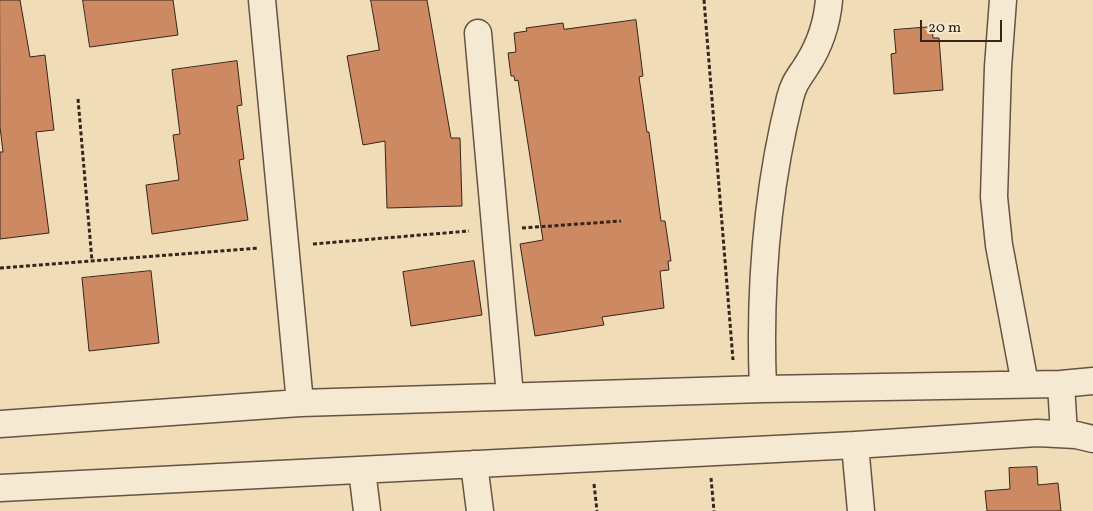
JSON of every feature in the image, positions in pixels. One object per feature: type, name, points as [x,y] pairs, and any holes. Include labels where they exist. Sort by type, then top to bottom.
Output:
[{"type":"street","points":[[262,0],[300,403]]},
{"type":"street","points":[[763,389],[762,268],[768,208],[778,148],[794,82],[816,49],[823,31],[828,0]]},
{"type":"street","points":[[1003,0],[998,67],[994,198],[999,245],[1025,384]]},
{"type":"street","points":[[478,34],[510,396]]},
{"type":"street","points":[[0,424],[300,403],[763,389],[1061,384],[1093,381]]},
{"type":"street","points":[[1061,384],[1064,434]]},
{"type":"street","points":[[0,488],[855,445],[1037,433],[1064,434],[1093,439]]},
{"type":"street","points":[[855,445],[861,511]]},
{"type":"street","points":[[474,464],[480,511]]},
{"type":"street","points":[[362,470],[367,511]]},
{"type":"path","points":[[704,0],[735,390]]},
{"type":"path","points":[[78,99],[92,261]]},
{"type":"building","points":[[0,0],[20,0],[30,57],[45,55],[54,130],[36,132],[49,233],[0,239],[0,152],[3,152],[0,127]]},
{"type":"building","points":[[83,0],[173,0],[178,35],[90,47]]},
{"type":"building","points":[[371,0],[427,0],[451,138],[460,138],[462,206],[387,208],[385,141],[363,145],[347,56],[379,50]]},
{"type":"building","points":[[636,20],[643,76],[639,77],[647,132],[649,132],[661,221],[665,221],[671,261],[668,261],[669,270],[660,271],[664,308],[602,317],[604,325],[535,336],[520,244],[543,240],[518,80],[515,81],[514,76],[511,76],[508,53],[516,52],[514,33],[527,31],[526,28],[563,23],[564,29]]},
{"type":"building","points":[[932,27],[933,38],[939,38],[943,90],[894,94],[891,54],[896,53],[894,30]]},
{"type":"building","points":[[237,61],[242,105],[237,106],[244,159],[239,160],[248,220],[152,234],[146,185],[179,180],[173,135],[180,134],[172,70]]},
{"type":"building","points":[[474,261],[482,315],[411,326],[403,272]]},
{"type":"building","points":[[151,271],[159,343],[89,351],[82,278]]},
{"type":"building","points":[[1037,467],[1038,485],[1058,483],[1061,511],[987,511],[985,491],[1010,489],[1009,468]]}]
